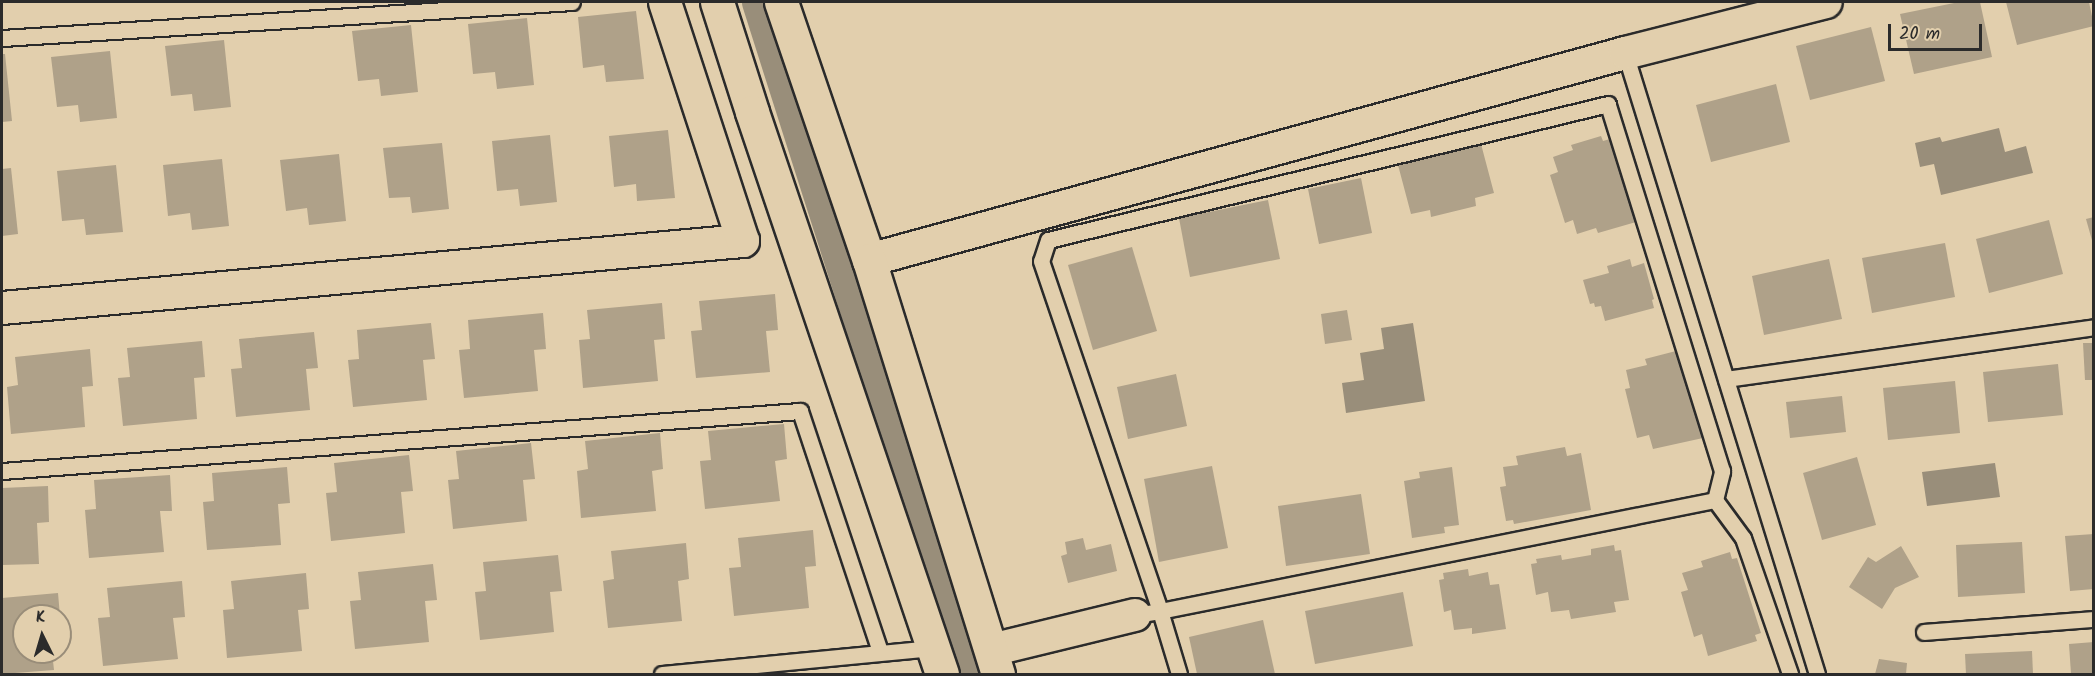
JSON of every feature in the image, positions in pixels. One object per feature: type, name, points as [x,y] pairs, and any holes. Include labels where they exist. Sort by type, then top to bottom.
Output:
[{"type":"street","points":[[2,308],[743,241],[665,2]]},
{"type":"street","points":[[717,2],[935,666]]},
{"type":"street","points":[[782,2],[868,260],[994,662],[1147,613]]},
{"type":"street","points":[[868,260],[1625,53],[1826,2]]},
{"type":"lane","points":[[2,38],[572,2]]},
{"type":"lane","points":[[1625,53],[1816,675]]},
{"type":"lane","points":[[1179,675],[1147,613],[1041,261],[1048,240],[1608,104],[1722,471],[1715,500],[1743,538],[1790,675]]},
{"type":"lane","points":[[1726,379],[2094,327]]},
{"type":"lane","points":[[2,471],[800,411],[880,652]]},
{"type":"lane","points":[[1147,613],[1715,500]]},
{"type":"lane","points":[[1924,632],[2094,619]]},
{"type":"lane","points":[[662,675],[880,652],[935,666]]},
{"type":"shaded area","points":[[1999,128],[2005,152],[2026,146],[2033,173],[1941,195],[1934,164],[1920,167],[1915,143],[1940,137],[1942,142]]},
{"type":"shaded area","points":[[1413,323],[1425,401],[1346,413],[1342,383],[1364,380],[1360,353],[1384,349],[1381,328]]},
{"type":"shaded area","points":[[1995,463],[2000,497],[1927,506],[1922,472]]},
{"type":"building","points":[[1959,2],[1980,2],[1992,57],[1914,74],[1900,14]]},
{"type":"building","points":[[2006,2],[2089,2],[2094,26],[2017,45]]},
{"type":"building","points":[[636,11],[644,79],[606,82],[604,65],[583,68],[578,17]]},
{"type":"building","points":[[527,18],[534,85],[497,89],[495,72],[473,74],[468,24]]},
{"type":"building","points":[[411,25],[418,92],[381,96],[379,79],[358,81],[352,31]]},
{"type":"building","points":[[1871,27],[1885,81],[1810,100],[1796,46]]},
{"type":"building","points":[[224,40],[231,107],[194,111],[192,94],[171,96],[165,46]]},
{"type":"building","points":[[110,51],[117,118],[80,122],[78,105],[57,107],[51,57]]},
{"type":"building","points":[[2,54],[5,54],[12,121],[2,122]]},
{"type":"building","points":[[1776,84],[1790,142],[1711,162],[1696,105]]},
{"type":"building","points":[[668,130],[675,198],[637,201],[636,184],[614,187],[609,136]]},
{"type":"building","points":[[550,135],[557,202],[520,206],[518,189],[497,191],[492,141]]},
{"type":"building","points":[[1601,136],[1603,141],[1610,139],[1636,222],[1598,233],[1596,228],[1577,234],[1573,220],[1565,223],[1550,175],[1558,172],[1553,157],[1573,150],[1571,145]]},
{"type":"building","points":[[1476,139],[1478,145],[1481,144],[1494,193],[1475,198],[1476,206],[1431,217],[1430,210],[1411,214],[1398,165],[1401,164],[1399,158],[1423,152],[1425,158],[1454,151],[1452,145]]},
{"type":"building","points":[[442,143],[449,209],[412,213],[410,197],[389,198],[383,148]]},
{"type":"building","points":[[339,154],[346,221],[309,225],[307,208],[286,211],[280,160]]},
{"type":"building","points":[[222,159],[229,226],[192,230],[190,213],[168,216],[163,165]]},
{"type":"building","points":[[116,165],[123,232],[86,235],[84,219],[62,221],[57,171]]},
{"type":"building","points":[[11,168],[18,234],[2,236],[2,169]]},
{"type":"building","points":[[1361,178],[1372,233],[1319,244],[1308,189]]},
{"type":"building","points":[[1268,200],[1280,259],[1190,277],[1179,218]]},
{"type":"building","points":[[2094,217],[2094,244],[2093,244],[2086,219]]},
{"type":"building","points":[[2049,220],[2063,274],[1989,293],[1976,239]]},
{"type":"building","points":[[1945,243],[1955,297],[1872,313],[1862,258]]},
{"type":"building","points":[[1132,247],[1157,331],[1093,350],[1068,265]]},
{"type":"building","points":[[1630,259],[1632,267],[1644,263],[1654,299],[1652,300],[1654,308],[1605,321],[1601,306],[1595,307],[1594,303],[1590,304],[1583,280],[1609,273],[1607,266]]},
{"type":"building","points":[[1829,259],[1842,319],[1764,335],[1752,276]]},
{"type":"building","points":[[775,294],[778,330],[766,331],[770,372],[696,378],[691,331],[702,330],[699,301]]},
{"type":"building","points":[[662,303],[665,339],[654,340],[658,381],[583,388],[579,340],[590,339],[587,310]]},
{"type":"building","points":[[1347,310],[1352,340],[1325,344],[1321,314]]},
{"type":"building","points":[[543,313],[546,349],[534,350],[538,391],[464,398],[459,350],[470,349],[468,320]]},
{"type":"building","points":[[431,323],[435,359],[423,360],[427,400],[353,407],[348,360],[359,359],[357,330]]},
{"type":"building","points":[[314,332],[318,368],[306,369],[310,410],[236,417],[231,369],[242,368],[239,339]]},
{"type":"building","points":[[202,341],[205,377],[194,378],[197,419],[123,426],[118,378],[130,377],[127,348]]},
{"type":"building","points":[[2083,343],[2094,343],[2094,380],[2085,380]]},
{"type":"building","points":[[90,349],[93,386],[82,387],[85,427],[11,434],[7,387],[18,385],[15,357]]},
{"type":"building","points":[[1676,351],[1677,357],[1683,356],[1693,408],[1700,407],[1705,431],[1701,432],[1703,438],[1653,449],[1649,435],[1637,438],[1625,389],[1630,388],[1626,370],[1647,365],[1645,359]]},
{"type":"building","points":[[2058,364],[2063,415],[1988,422],[1983,372]]},
{"type":"building","points":[[1176,374],[1187,426],[1128,439],[1117,387]]},
{"type":"building","points":[[1955,381],[1960,433],[1888,440],[1883,388]]},
{"type":"building","points":[[1842,396],[1846,432],[1790,438],[1786,402]]},
{"type":"building","points":[[784,424],[787,459],[775,461],[780,501],[705,509],[700,461],[711,460],[708,431]]},
{"type":"building","points":[[660,433],[663,469],[652,471],[656,511],[581,518],[577,471],[588,469],[585,441]]},
{"type":"building","points":[[531,443],[535,479],[523,480],[527,521],[453,529],[448,480],[459,479],[456,451]]},
{"type":"building","points":[[1565,447],[1567,456],[1581,453],[1591,510],[1514,524],[1513,520],[1506,521],[1500,487],[1506,486],[1503,467],[1518,465],[1516,456]]},
{"type":"building","points":[[409,455],[413,491],[401,492],[405,533],[331,541],[326,493],[337,492],[334,463]]},
{"type":"building","points":[[1857,457],[1876,525],[1822,540],[1803,473]]},
{"type":"building","points":[[1212,466],[1228,548],[1159,562],[1144,479]]},
{"type":"building","points":[[287,467],[290,503],[278,504],[281,545],[207,550],[203,502],[214,501],[212,473]]},
{"type":"building","points":[[1452,467],[1459,525],[1444,527],[1445,533],[1412,538],[1404,481],[1420,478],[1419,472]]},
{"type":"building","points":[[170,475],[172,511],[160,511],[164,552],[89,558],[85,510],[96,509],[94,480]]},
{"type":"building","points":[[48,486],[49,522],[37,523],[39,564],[2,565],[2,488]]},
{"type":"building","points":[[1361,494],[1370,554],[1286,566],[1278,506]]},
{"type":"building","points":[[813,530],[816,566],[805,567],[809,608],[734,616],[729,568],[741,567],[738,538]]},
{"type":"building","points":[[2094,534],[2094,589],[2070,591],[2065,536]]},
{"type":"building","points":[[1083,538],[1086,550],[1111,544],[1117,571],[1068,583],[1061,556],[1067,554],[1065,542]]},
{"type":"building","points":[[2022,542],[2025,593],[1958,597],[1956,545]]},
{"type":"building","points":[[686,543],[689,579],[678,581],[682,621],[608,628],[603,581],[614,579],[611,551]]},
{"type":"building","points":[[1614,545],[1615,551],[1621,550],[1629,600],[1614,602],[1616,612],[1571,619],[1569,610],[1551,612],[1548,592],[1536,595],[1531,564],[1537,563],[1536,559],[1561,555],[1562,560],[1591,555],[1591,549]]},
{"type":"building","points":[[1901,546],[1919,577],[1895,588],[1882,609],[1849,587],[1868,557],[1876,562]]},
{"type":"building","points":[[1730,552],[1732,559],[1737,558],[1761,633],[1755,635],[1757,641],[1708,656],[1702,634],[1694,637],[1681,592],[1688,590],[1682,573],[1703,567],[1701,561]]},
{"type":"building","points":[[558,555],[562,591],[550,592],[554,632],[480,640],[475,592],[486,591],[483,562]]},
{"type":"building","points":[[433,564],[437,600],[425,601],[429,642],[355,649],[350,601],[361,600],[358,572]]},
{"type":"building","points":[[1468,569],[1469,576],[1488,572],[1490,585],[1499,584],[1506,629],[1472,634],[1472,628],[1454,630],[1451,610],[1444,612],[1439,580],[1444,579],[1443,573]]},
{"type":"building","points":[[306,573],[309,609],[298,610],[302,651],[227,658],[223,610],[234,609],[231,581]]},
{"type":"building","points":[[182,581],[185,617],[173,618],[178,659],[103,666],[98,618],[110,617],[107,588]]},
{"type":"building","points":[[1403,592],[1413,646],[1315,664],[1305,611]]},
{"type":"building","points":[[58,593],[59,604],[12,604],[12,664],[53,664],[54,670],[2,674],[2,598]]},
{"type":"building","points":[[1263,620],[1275,674],[1197,674],[1189,637]]},
{"type":"building","points":[[2094,642],[2094,674],[2071,674],[2069,644]]},
{"type":"building","points":[[2032,651],[2033,674],[1966,674],[1965,654]]},
{"type":"building","points":[[1879,659],[1907,663],[1906,674],[1875,674]]},
{"type":"waterway","points":[[758,2],[972,674]]}]
